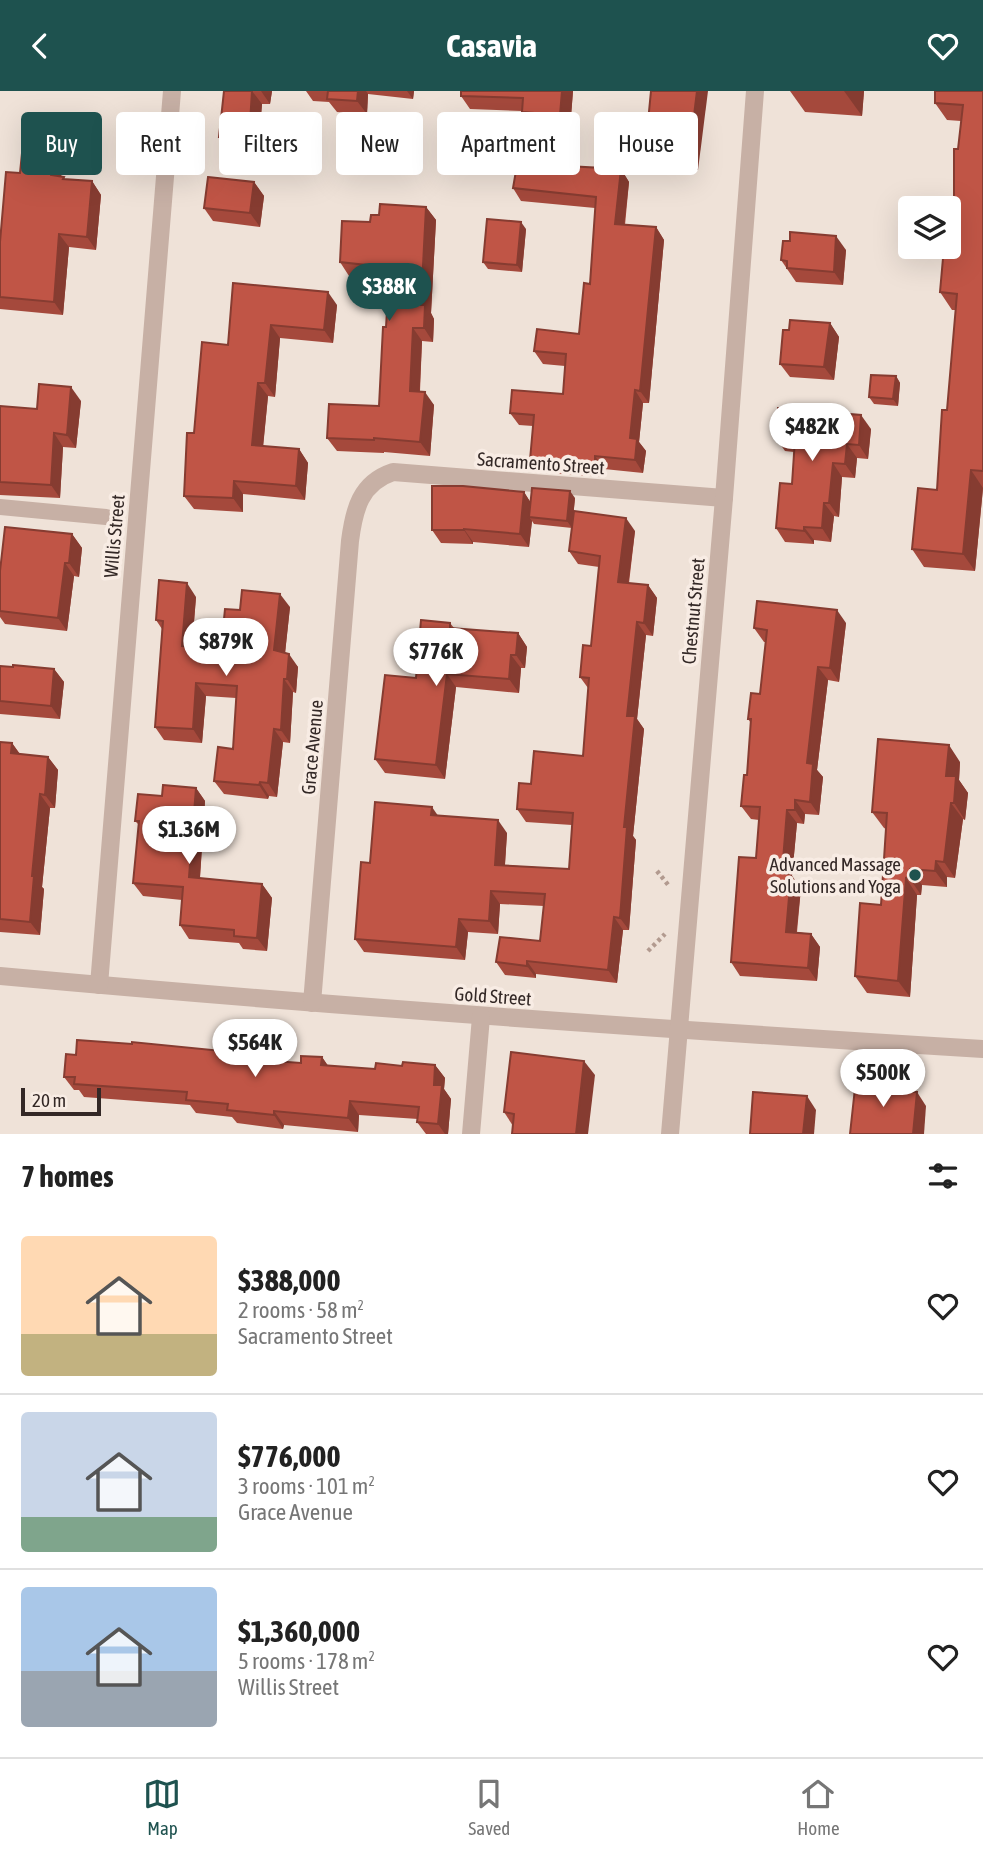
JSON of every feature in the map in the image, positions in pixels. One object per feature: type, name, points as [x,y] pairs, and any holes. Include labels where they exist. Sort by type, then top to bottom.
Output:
[{"type":"street","name":"Willis Street","points":[[99,985],[172,91]]},
{"type":"street","name":"Chestnut Street","points":[[670,1134],[724,498],[755,91]]},
{"type":"street","name":"Sacramento Street","points":[[363,495],[373,481],[393,472],[724,498]]},
{"type":"street","name":"Grace Avenue","points":[[312,1003],[350,541],[354,519],[363,495]]},
{"type":"street","name":"Gold Street","points":[[0,976],[481,1017],[983,1049]]},
{"type":"street","points":[[471,1134],[481,1017]]},
{"type":"lane","points":[[0,506],[106,517]]},
{"type":"building","points":[[224,91],[252,91],[251,112],[222,112]]},
{"type":"building","points":[[328,91],[358,91],[357,101],[327,99]]},
{"type":"building","points":[[461,91],[562,91],[560,112],[522,112],[523,98],[461,96]]},
{"type":"building","points":[[651,91],[697,91],[694,112],[649,112]]},
{"type":"building","points":[[935,91],[983,91],[983,471],[971,470],[963,554],[912,549],[918,488],[937,490],[942,410],[947,410],[957,294],[940,292],[943,259],[961,259],[961,196],[954,196],[954,149],[958,149],[963,105],[935,103]]},
{"type":"building","points":[[21,163],[21,175],[51,175],[64,177],[63,179],[92,181],[87,237],[59,234],[54,302],[0,297],[0,242],[6,172],[20,173]]},
{"type":"building","points":[[580,167],[594,168],[594,175],[620,175],[615,224],[656,227],[640,391],[635,390],[630,438],[637,439],[635,460],[595,456],[595,465],[530,460],[534,415],[510,413],[512,390],[563,394],[566,354],[534,351],[537,329],[579,334],[584,283],[590,284],[596,197],[513,188],[515,175],[580,175]]},
{"type":"building","points":[[208,177],[254,182],[250,213],[204,208]]},
{"type":"building","points":[[380,204],[426,207],[421,305],[425,305],[424,328],[413,328],[410,391],[425,392],[420,442],[327,438],[329,404],[379,406],[383,327],[386,327],[389,279],[374,278],[375,266],[340,262],[342,221],[370,222],[371,215],[379,215]]},
{"type":"building","points":[[487,219],[521,222],[517,265],[483,262]]},
{"type":"building","points":[[790,232],[836,236],[834,272],[787,268],[787,261],[781,260],[783,241],[790,241]]},
{"type":"building","points":[[233,283],[328,292],[324,330],[271,325],[265,383],[258,383],[252,445],[299,449],[296,486],[234,481],[233,498],[184,496],[187,433],[194,433],[202,342],[228,345]]},
{"type":"building","points":[[790,320],[830,323],[824,367],[780,364],[783,330],[789,330]]},
{"type":"building","points":[[871,375],[896,376],[893,399],[869,397]]},
{"type":"building","points":[[39,384],[71,387],[67,435],[54,433],[51,485],[0,482],[0,406],[37,409]]},
{"type":"building","points":[[778,408],[861,415],[859,445],[847,444],[845,464],[833,463],[829,503],[824,503],[822,528],[804,527],[804,531],[776,528],[780,483],[792,484],[795,439],[776,438]]},
{"type":"building","points":[[432,486],[524,492],[520,534],[464,529],[432,530]]},
{"type":"building","points":[[532,488],[570,491],[567,521],[529,517]]},
{"type":"building","points":[[574,511],[626,518],[618,582],[648,585],[644,623],[637,622],[627,716],[635,716],[624,827],[627,827],[620,918],[614,917],[608,970],[527,961],[527,966],[496,962],[500,937],[540,941],[545,894],[491,891],[489,921],[459,919],[456,947],[355,939],[361,862],[370,863],[375,802],[432,807],[431,815],[498,820],[495,865],[569,869],[573,813],[517,809],[519,783],[531,784],[534,751],[583,756],[589,678],[580,677],[583,645],[591,646],[600,556],[569,551]]},
{"type":"building","points":[[5,527],[72,534],[69,563],[65,563],[58,618],[0,611],[0,571]]},
{"type":"building","points":[[159,580],[187,583],[182,646],[221,649],[225,609],[240,610],[242,590],[280,594],[274,650],[289,654],[287,679],[284,679],[281,730],[274,729],[268,783],[260,782],[259,785],[214,781],[218,747],[233,749],[237,686],[196,683],[193,729],[155,727],[163,621],[156,620]]},
{"type":"building","points":[[757,601],[837,610],[830,668],[818,667],[807,763],[813,764],[810,802],[795,800],[795,810],[787,810],[782,873],[791,874],[786,932],[811,934],[808,968],[731,962],[739,857],[756,858],[760,807],[741,806],[744,775],[747,775],[751,693],[760,694],[767,630],[754,628]]},
{"type":"building","points":[[421,620],[450,623],[450,628],[518,633],[516,655],[511,655],[509,679],[447,674],[436,765],[375,759],[385,675],[416,678]]},
{"type":"building","points":[[0,666],[54,669],[51,706],[0,701]]},
{"type":"building","points":[[878,739],[949,745],[946,776],[956,776],[944,862],[936,861],[935,871],[910,869],[910,879],[906,878],[898,981],[855,976],[860,903],[881,905],[887,813],[872,812]]},
{"type":"building","points":[[0,742],[12,743],[11,753],[48,757],[45,795],[40,794],[30,922],[0,919]]},
{"type":"building","points":[[163,785],[196,788],[189,877],[262,884],[257,938],[234,936],[234,930],[180,925],[183,887],[133,883],[139,821],[135,821],[138,794],[162,796]]},
{"type":"building","points":[[77,1040],[260,1053],[259,1060],[301,1063],[301,1056],[322,1057],[321,1065],[375,1069],[376,1063],[402,1066],[403,1062],[435,1065],[434,1085],[442,1085],[438,1124],[417,1122],[419,1107],[350,1101],[348,1118],[274,1111],[274,1115],[227,1110],[228,1104],[186,1100],[187,1092],[74,1084],[75,1077],[64,1077],[66,1054],[76,1055]]},
{"type":"building","points":[[511,1052],[584,1061],[576,1134],[512,1134],[514,1114],[504,1112]]},
{"type":"building","points":[[856,1079],[903,1084],[902,1091],[917,1092],[913,1134],[850,1134]]},
{"type":"building","points":[[753,1092],[807,1096],[803,1134],[750,1134]]},
{"type":"place","name":"Advanced Massage Solutions and Yoga","points":[[915,875]]}]
